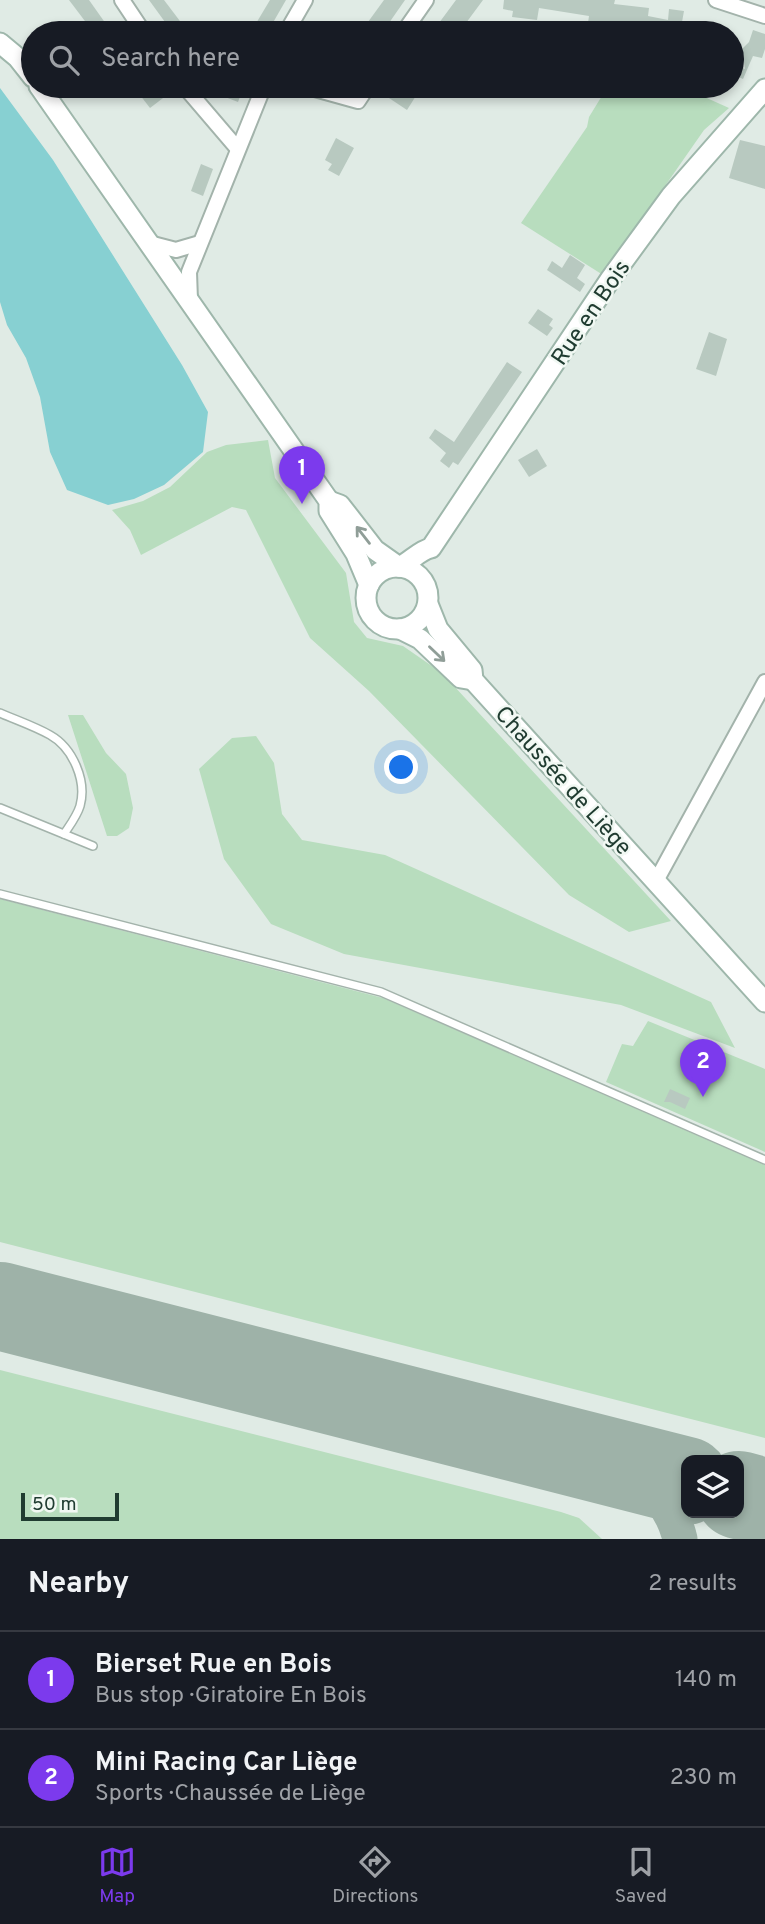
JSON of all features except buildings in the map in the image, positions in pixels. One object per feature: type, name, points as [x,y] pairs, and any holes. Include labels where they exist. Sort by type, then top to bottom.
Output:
[{"type":"main road","points":[[0,43],[21,62]]},
{"type":"main road","name":"Rue en Bois","points":[[399,567],[431,548],[611,278],[671,196],[765,89]]},
{"type":"main road","points":[[47,98],[330,501],[340,505],[375,551],[399,567],[416,573],[423,581],[428,597],[419,620],[400,629],[379,624],[367,606],[366,596],[369,585],[381,571],[399,567]]},
{"type":"main road","points":[[330,501],[330,511],[360,562],[369,585]]},
{"type":"main road","name":"Rue en Bois","points":[[428,597],[428,573],[433,555],[431,548]]},
{"type":"main road","name":"Chaussée de Liège","points":[[428,597],[438,629],[472,670],[473,680]]},
{"type":"main road","name":"Chaussée de Liège","points":[[400,629],[420,639],[461,677],[473,680],[765,1002]]},
{"type":"street","points":[[122,0],[136,21]]},
{"type":"street","points":[[293,21],[305,0]]},
{"type":"street","points":[[411,21],[426,0]]},
{"type":"street","points":[[716,0],[761,10]]},
{"type":"street","points":[[194,98],[237,148]]},
{"type":"street","points":[[190,301],[189,272],[259,98]]},
{"type":"street","points":[[149,243],[176,250],[200,243]]},
{"type":"street","name":"Chaussée de Liège","points":[[656,881],[765,682]]},
{"type":"lane","points":[[0,713],[51,735],[65,748],[76,765],[82,796],[78,814],[64,834]]},
{"type":"lane","points":[[0,807],[93,846]]},
{"type":"lane","points":[[0,894],[381,992],[765,1160]]},
{"type":"green space","points":[[601,98],[707,98],[729,108],[704,130],[603,275],[521,223],[587,127],[589,117]]},
{"type":"green space","points":[[268,440],[275,478],[346,573],[354,622],[367,638],[403,646],[442,673],[671,921],[629,932],[569,895],[369,691],[310,638],[246,510],[232,507],[141,555],[130,530],[112,510],[143,501],[170,487],[207,452],[226,445]]},
{"type":"green space","points":[[68,715],[83,715],[106,753],[126,774],[133,808],[129,828],[117,836],[107,836]]},
{"type":"green space","points":[[256,736],[274,763],[282,814],[302,840],[385,855],[711,1002],[735,1048],[621,1005],[344,954],[271,924],[224,859],[199,769],[232,738]]},
{"type":"green space","points":[[0,899],[383,998],[765,1165],[765,1438],[0,1242]]},
{"type":"green space","points":[[648,1021],[765,1069],[765,1152],[606,1082],[622,1044],[633,1046]]},
{"type":"green space","points":[[0,1370],[561,1512],[579,1518],[602,1539],[0,1539]]},
{"type":"water","points":[[0,88],[53,160],[182,365],[208,412],[203,452],[164,485],[134,499],[108,505],[67,490],[50,452],[40,397],[26,358],[7,325],[0,302]]},
{"type":"taxiway","points":[[496,1431],[618,1466],[629,1472],[658,1495],[671,1515],[680,1539]]},
{"type":"runway","points":[[0,1306],[681,1480]]},
{"type":"runway","points":[[744,1496],[750,1498]]},
{"type":"place","name":"Bierset Rue en Bois","points":[[302,504]]},
{"type":"place","name":"Mini Racing Car Liège","points":[[703,1097]]}]
